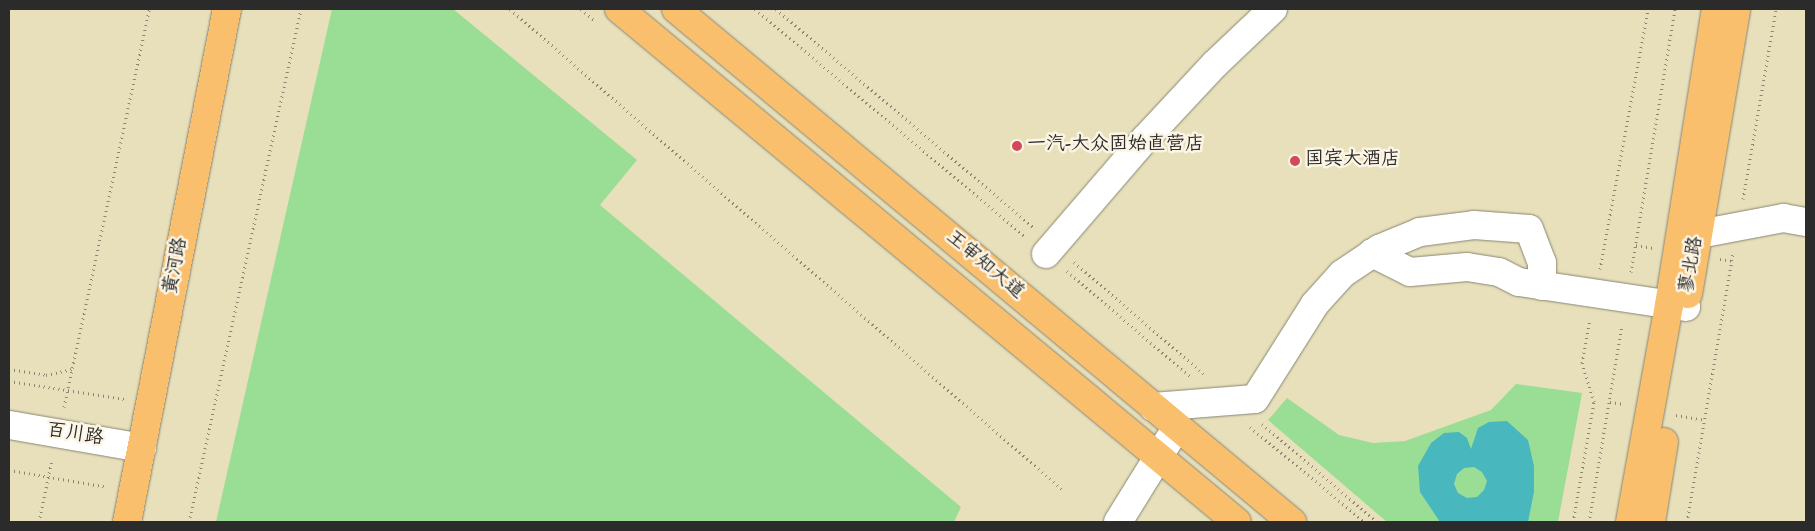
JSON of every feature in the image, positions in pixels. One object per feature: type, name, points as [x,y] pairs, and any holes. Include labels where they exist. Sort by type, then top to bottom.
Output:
[{"type":"main road","name":"黄河路","points":[[127,522],[227,9]]},
{"type":"main road","points":[[619,9],[1237,522]]},
{"type":"main road","name":"王审知大道","points":[[676,9],[1292,522]]},
{"type":"main road","points":[[1630,522],[1678,306],[1716,9]]},
{"type":"main road","name":"蓼北路","points":[[1651,522],[1678,306],[1699,234],[1736,9]]},
{"type":"street","points":[[1050,249],[1144,139],[1215,64],[1274,9]]},
{"type":"street","points":[[1699,234],[1783,218],[1806,222]]},
{"type":"street","points":[[1153,407],[1236,402],[1255,399],[1315,304],[1342,274],[1372,254],[1420,232],[1474,225],[1529,229],[1542,263],[1542,286]]},
{"type":"street","points":[[1372,254],[1410,272],[1467,266],[1499,272],[1519,282],[1678,306]]},
{"type":"street","name":"百川路","points":[[9,425],[142,448]]},
{"type":"street","points":[[1118,522],[1177,427]]},
{"type":"path","points":[[39,522],[149,9]]},
{"type":"path","points":[[189,522],[301,9]]},
{"type":"path","points":[[510,9],[1064,491]]},
{"type":"path","points":[[776,9],[1050,249],[1236,402],[1377,522]]},
{"type":"path","points":[[1589,522],[1675,9]]},
{"type":"path","points":[[1687,522],[1776,9]]},
{"type":"path","points":[[9,369],[46,375],[72,369]]},
{"type":"path","points":[[9,381],[151,403]]},
{"type":"path","points":[[9,470],[133,492]]},
{"type":"green space","points":[[332,9],[453,9],[637,160],[600,205],[961,507],[954,522],[216,522]]},
{"type":"green space","points":[[1516,384],[1582,393],[1558,522],[1387,522],[1268,420],[1287,398],[1339,435],[1373,443],[1405,441],[1491,410]]},
{"type":"water","points":[[1507,421],[1528,440],[1534,466],[1534,492],[1528,522],[1440,522],[1420,492],[1418,466],[1431,443],[1444,433],[1459,432],[1467,438],[1471,449],[1478,428],[1489,422]],"holes":[[[1474,467],[1482,472],[1487,481],[1484,490],[1477,497],[1467,498],[1458,493],[1454,484],[1457,474],[1464,468]]]},
{"type":"place","name":"一汽-大众固始直营店","points":[[1017,146]]},
{"type":"place","name":"国宾大酒店","points":[[1295,161]]}]
